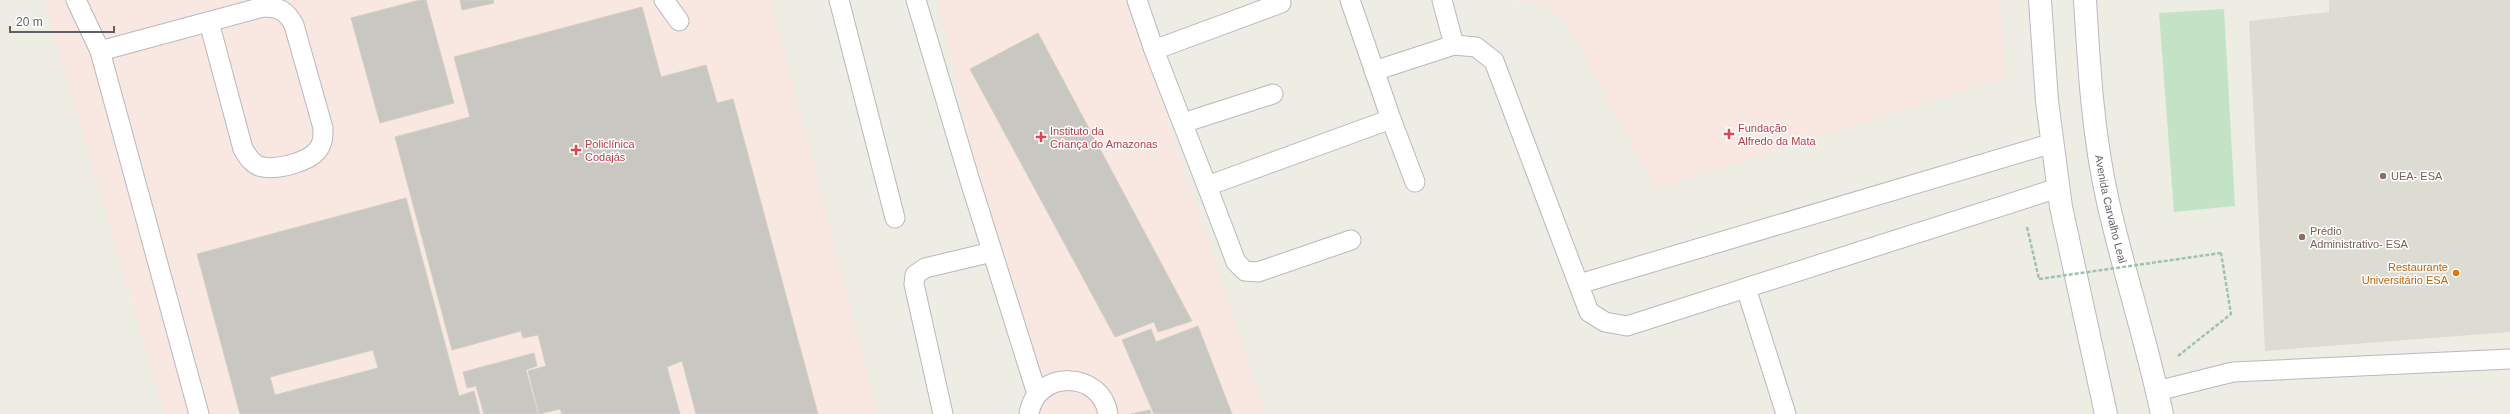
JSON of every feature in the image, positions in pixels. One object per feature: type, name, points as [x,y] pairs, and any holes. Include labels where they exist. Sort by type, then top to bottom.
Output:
[{"type":"street","points":[[2040,0],[2052,143],[2058,188],[2106,414]]},
{"type":"street","name":"Avenida Carvalho Leal","points":[[2085,0],[2091,98],[2108,201],[2156,382],[2162,414]]},
{"type":"lane","points":[[76,0],[100,51],[199,414]]},
{"type":"lane","points":[[664,0],[679,21]]},
{"type":"lane","points":[[839,0],[895,218]]},
{"type":"lane","points":[[916,0],[992,252],[1037,394]]},
{"type":"lane","points":[[1138,0],[1154,50],[1236,262],[1245,271],[1258,272],[1352,240]]},
{"type":"lane","points":[[1350,0],[1391,119],[1415,182]]},
{"type":"lane","points":[[1442,0],[1454,45]]},
{"type":"lane","points":[[1154,50],[1282,3]]},
{"type":"lane","points":[[100,51],[263,7],[276,7],[288,13],[294,24],[323,128],[323,141],[316,152],[304,159],[276,167],[262,167],[250,161],[243,149],[208,22]]},
{"type":"lane","points":[[1374,71],[1454,45],[1476,47],[1494,61],[1589,312],[1605,322],[1627,326],[2058,188]]},
{"type":"lane","points":[[1183,123],[1273,94]]},
{"type":"lane","points":[[1207,186],[1391,119]]},
{"type":"lane","points":[[1579,284],[2052,143]]},
{"type":"lane","points":[[943,414],[914,284],[915,275],[925,268],[992,252]]},
{"type":"lane","points":[[1746,288],[1786,414]]},
{"type":"lane","points":[[2156,382],[2232,372],[2510,359]]},
{"type":"lane","points":[[1029,414],[1030,406],[1037,394],[1048,385],[1061,380],[1075,380],[1089,384],[1100,393],[1107,405],[1108,414]]},
{"type":"path","points":[[2039,279],[2222,253],[2232,314],[2156,382]]},
{"type":"shaded area","points":[[44,0],[771,0],[878,414],[164,414]]},
{"type":"shaded area","points":[[938,0],[1129,0],[1265,414],[1030,414]]},
{"type":"shaded area","name":"Fundação Alfredo da Mata","points":[[1507,0],[2000,0],[2006,78],[1656,189],[1566,22],[1547,6]]},
{"type":"shaded area","name":"UEA- ESA","points":[[2329,0],[2510,0],[2510,332],[2265,351],[2249,21],[2329,12]]},
{"type":"green space","points":[[2224,9],[2235,206],[2174,212],[2159,13]]},
{"type":"building","points":[[420,0],[426,0],[454,103],[380,123],[351,18]]},
{"type":"building","points":[[460,0],[493,0],[494,3],[462,10]]},
{"type":"building","points":[[642,7],[661,77],[706,65],[717,103],[733,99],[818,414],[696,414],[682,361],[667,367],[680,414],[562,414],[560,409],[539,414],[528,371],[546,366],[538,335],[523,338],[521,331],[452,350],[395,137],[470,117],[454,57]]},
{"type":"building","points":[[1038,33],[1192,321],[1158,332],[1154,322],[1115,337],[970,69]]},
{"type":"building","points":[[406,198],[459,396],[474,391],[480,414],[240,414],[197,254]],"holes":[[[373,350],[378,368],[275,395],[270,377]]]},
{"type":"building","points":[[1198,326],[1232,414],[1154,414],[1122,340],[1151,329],[1156,342]]},
{"type":"building","points":[[534,353],[537,366],[526,370],[538,414],[484,414],[476,386],[467,388],[463,372]]},
{"type":"building","points":[[1150,410],[1151,414],[1131,414]]},
{"type":"place","name":"Fundação Alfredo da Mata","points":[[1729,134]]},
{"type":"place","name":"Instituto da Criança do Amazonas","points":[[1041,137]]},
{"type":"place","name":"Policlínica Codajás","points":[[576,150]]},
{"type":"place","name":"UEA- ESA","points":[[2383,176]]},
{"type":"place","name":"Prédio Administrativo- ESA","points":[[2302,237]]},
{"type":"place","name":"Restaurante Universitário ESA","points":[[2456,273]]}]
